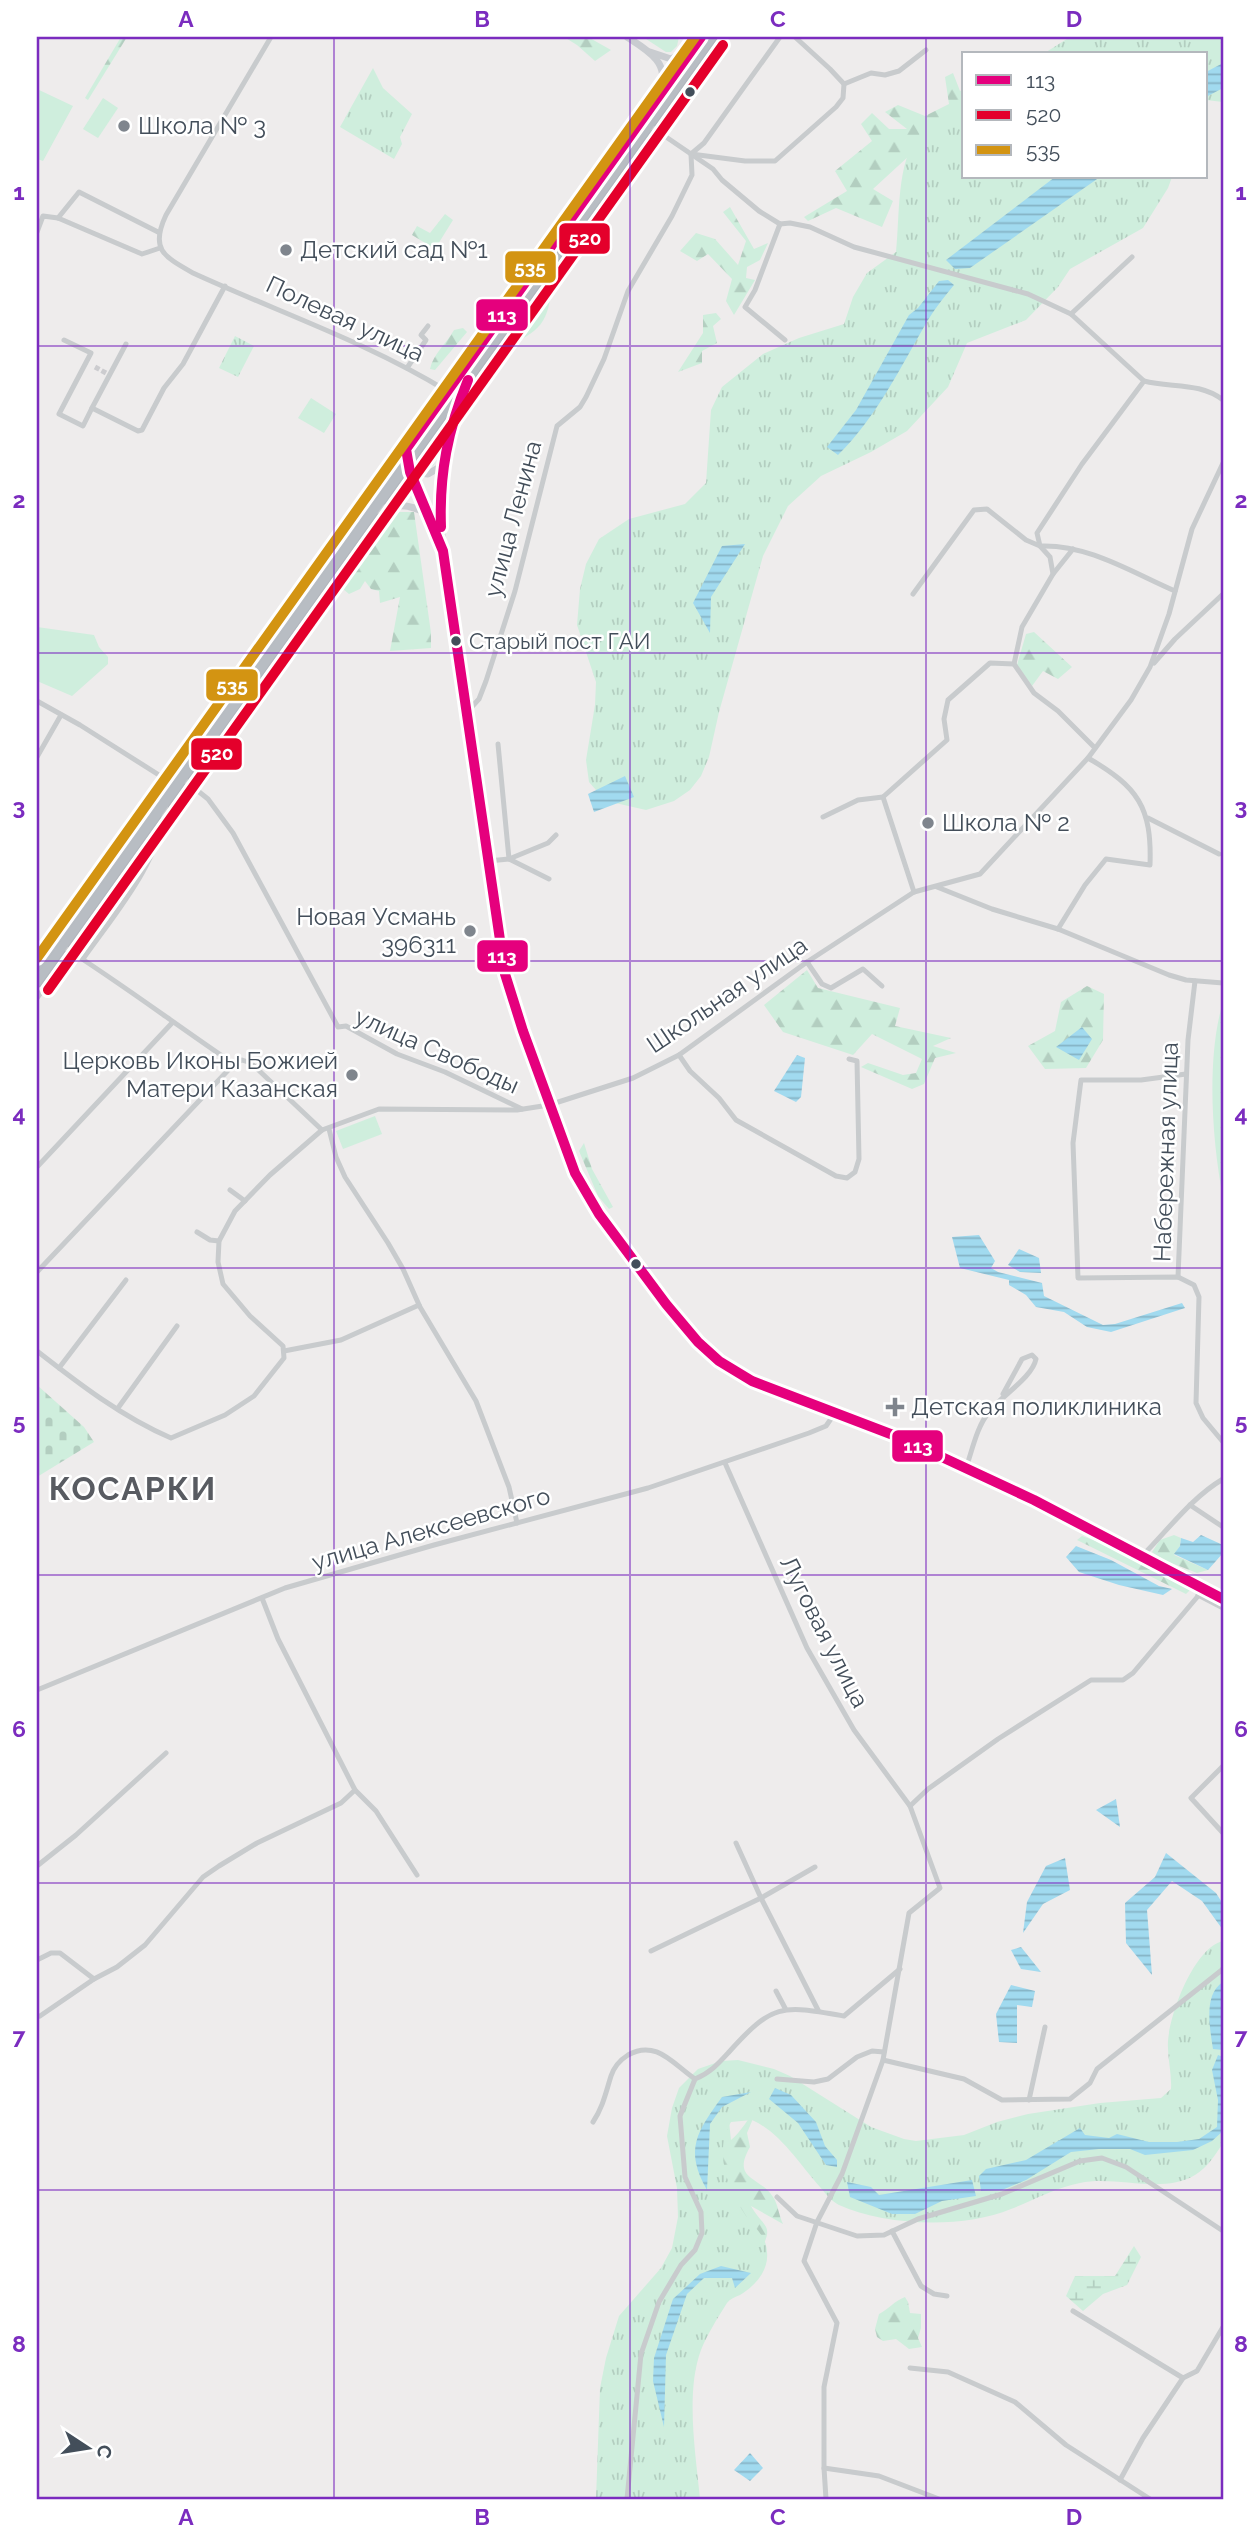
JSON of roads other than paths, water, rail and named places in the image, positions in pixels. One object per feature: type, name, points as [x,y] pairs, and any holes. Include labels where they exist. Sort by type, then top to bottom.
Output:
[{"type":"highway","points":[[37,982],[67,949],[166,802],[373,512],[409,468],[471,373],[712,37]]},
{"type":"highway","points":[[37,967],[698,41]]},
{"type":"main road","points":[[627,37],[647,51],[660,65],[664,76],[653,103]]},
{"type":"main road","points":[[647,51],[671,60],[679,57],[698,41]]},
{"type":"main road","points":[[443,551],[440,467],[450,424],[471,373]]},
{"type":"main road","points":[[406,449],[409,468],[443,551]]},
{"type":"main road","points":[[409,468],[428,474],[440,467]]},
{"type":"main road","points":[[373,512],[404,504],[430,515]]},
{"type":"main road","name":"улица Ленина","points":[[443,551],[505,974],[575,1173],[599,1214],[666,1304],[698,1342],[719,1361],[752,1381],[901,1438],[1034,1500],[1142,1556],[1201,1592],[1223,1599]]},
{"type":"street","points":[[37,232],[43,216],[58,218],[142,254],[160,248],[158,232],[186,178],[271,37]]},
{"type":"street","points":[[691,155],[705,144],[780,37]]},
{"type":"street","points":[[691,155],[775,162],[836,107],[843,98],[844,84],[795,37]]},
{"type":"street","points":[[844,84],[871,73],[885,75],[899,71],[926,50]]},
{"type":"street","points":[[650,126],[713,169],[759,211],[780,223],[810,227],[854,247],[1028,294],[1071,314],[1143,381],[1162,386],[1203,388],[1223,400]]},
{"type":"street","name":"улица Ленина","points":[[468,711],[479,699],[515,591],[557,426],[580,407],[590,388],[604,359],[628,291],[672,216],[692,174],[691,155]]},
{"type":"street","points":[[58,218],[79,192],[158,232]]},
{"type":"street","points":[[780,223],[755,290],[745,307],[785,340]]},
{"type":"street","name":"Полевая улица","points":[[160,248],[174,262],[333,332],[447,391]]},
{"type":"street","points":[[1071,314],[1132,257]]},
{"type":"street","points":[[92,408],[138,431],[142,430],[164,387],[183,364],[225,286]]},
{"type":"street","points":[[407,368],[426,340],[421,335],[428,326]]},
{"type":"street","points":[[64,340],[91,354],[59,414],[83,426],[126,344]]},
{"type":"street","points":[[86,362],[95,367]]},
{"type":"street","points":[[1040,546],[1037,533],[1143,381]]},
{"type":"street","name":"Школьная улица","points":[[549,1105],[633,1078],[679,1055],[807,962],[914,892],[979,874],[1088,758],[1131,700],[1150,667],[1192,529],[1223,463]]},
{"type":"street","points":[[913,594],[974,510],[987,509],[1026,540],[1040,546],[1050,557],[1053,574]]},
{"type":"street","points":[[1040,546],[1056,545],[1106,560],[1175,592]]},
{"type":"street","points":[[1073,549],[1053,574],[1022,627],[1014,664],[1034,693],[1058,711],[1095,748]]},
{"type":"street","name":"Школьная улица","points":[[1150,667],[1175,639],[1223,594]]},
{"type":"street","points":[[823,817],[858,800],[883,797],[947,740],[944,719],[948,700],[990,663],[1014,664]]},
{"type":"street","points":[[37,701],[170,782]]},
{"type":"street","points":[[37,757],[61,715]]},
{"type":"street","points":[[498,744],[509,859]]},
{"type":"street","points":[[1058,929],[1085,885],[1106,859],[1150,865],[1148,818],[1135,795],[1108,770],[1088,758]]},
{"type":"street","name":"улица Свободы","points":[[183,779],[208,799],[233,833],[338,1027],[346,1026],[397,1054],[445,1072],[522,1109]]},
{"type":"street","points":[[883,797],[914,892]]},
{"type":"street","points":[[83,959],[138,882],[159,835],[166,802]]},
{"type":"street","points":[[1148,818],[1219,854]]},
{"type":"street","points":[[488,861],[509,859],[548,843],[556,835]]},
{"type":"street","points":[[509,859],[549,879]]},
{"type":"street","points":[[936,887],[992,909],[1058,929],[1169,975],[1195,981],[1223,983]]},
{"type":"street","points":[[37,952],[68,908],[91,891]]},
{"type":"street","points":[[37,998],[67,949],[121,983],[172,1023],[234,1063]]},
{"type":"street","points":[[807,962],[822,984],[831,988],[863,969],[882,986]]},
{"type":"street","name":"Набережная улица","points":[[1186,1074],[1141,1080],[1081,1080],[1073,1143],[1078,1278],[1178,1277],[1186,1074],[1195,981]]},
{"type":"street","points":[[37,1167],[172,1023]]},
{"type":"street","points":[[679,1055],[690,1071],[719,1098],[736,1120],[836,1176],[847,1178],[855,1172],[859,1159],[857,1061],[849,1059]]},
{"type":"street","points":[[37,1272],[234,1063],[242,1060],[251,1063],[325,1129],[345,1177],[388,1242],[419,1305],[475,1401],[509,1487],[517,1522]]},
{"type":"street","name":"улица Свободы","points":[[219,1241],[235,1211],[270,1175],[325,1129],[379,1109],[522,1109],[549,1105]]},
{"type":"street","points":[[230,1190],[245,1201]]},
{"type":"street","points":[[37,1351],[152,1430],[171,1437],[225,1415],[254,1396],[284,1358],[283,1346],[250,1316],[223,1284],[218,1262],[219,1241],[210,1240],[197,1232]]},
{"type":"street","points":[[1178,1277],[1194,1285],[1199,1297],[1196,1403],[1202,1418],[1223,1442]]},
{"type":"street","points":[[59,1368],[126,1280]]},
{"type":"street","points":[[284,1352],[341,1340],[419,1305]]},
{"type":"street","points":[[118,1408],[177,1326]]},
{"type":"street","points":[[966,1468],[986,1414],[1003,1394],[1030,1373],[1036,1359],[1032,1355],[1022,1359],[1003,1394]]},
{"type":"street","name":"улица Алексеевского","points":[[37,1690],[262,1598],[332,1574],[649,1488],[817,1430],[826,1426],[835,1413]]},
{"type":"street","name":"Луговая улица","points":[[725,1463],[807,1648],[854,1730],[910,1806],[940,1888],[909,1913],[883,2060],[842,2174],[817,2221],[804,2261],[837,2323],[824,2387],[824,2468]]},
{"type":"street","points":[[1142,1556],[1190,1505],[1210,1486],[1223,1479]]},
{"type":"street","points":[[1190,1505],[1223,1527]]},
{"type":"street","points":[[910,1806],[928,1789],[998,1739],[1091,1681],[1123,1679],[1133,1674],[1201,1592],[1223,1608]]},
{"type":"street","points":[[262,1598],[278,1639],[355,1790],[376,1811],[417,1875]]},
{"type":"street","points":[[37,1866],[76,1835],[166,1753]]},
{"type":"street","points":[[1223,1766],[1191,1798],[1223,1833]]},
{"type":"street","points":[[40,2017],[93,1979],[117,1967],[145,1945],[204,1877],[219,1866],[257,1843],[341,1803],[355,1790]]},
{"type":"street","points":[[736,1843],[818,2010]]},
{"type":"street","points":[[651,1951],[761,1898],[815,1867]]},
{"type":"street","points":[[37,1959],[60,1953],[93,1979]]},
{"type":"street","points":[[627,2499],[641,2354],[659,2302],[681,2265],[695,2250],[702,2233],[701,2212],[685,2177],[680,2116],[695,2079],[707,2074],[749,2029],[780,2008],[818,2010],[844,2016],[901,1969]]},
{"type":"street","points":[[883,2060],[964,2079],[1002,2101],[1070,2099],[1090,2083],[1097,2069],[1223,1969]]},
{"type":"street","points":[[776,1991],[785,2008]]},
{"type":"street","points":[[1030,2100],[1045,2027]]},
{"type":"street","points":[[593,2122],[610,2087],[611,2075],[620,2060],[642,2049],[657,2051],[695,2079]]},
{"type":"street","points":[[777,2079],[821,2081],[828,2079],[857,2057],[872,2051],[884,2052]]},
{"type":"street","points":[[777,2197],[797,2216],[857,2236],[884,2235],[918,2219],[1002,2194],[1080,2161],[1102,2158],[1126,2167],[1223,2231]]},
{"type":"street","points":[[892,2231],[921,2286],[934,2294],[947,2296]]},
{"type":"street","points":[[1073,2311],[1183,2378]]},
{"type":"street","points":[[1120,2480],[1143,2438],[1183,2378],[1196,2371],[1223,2327]]},
{"type":"street","points":[[910,2368],[948,2372],[1015,2402],[1066,2445],[1150,2499]]},
{"type":"street","points":[[826,2499],[824,2468],[879,2476],[939,2499]]},
{"type":"water","points":[[1223,63],[1223,88],[1208,96],[1208,71]]},
{"type":"water","points":[[1054,178],[1099,178],[970,268],[955,269],[946,260]]},
{"type":"water","points":[[948,280],[954,285],[928,320],[876,408],[838,455],[827,447],[856,410],[909,315],[918,308],[939,281]]},
{"type":"water","points":[[745,544],[711,597],[710,633],[693,603],[722,546]]},
{"type":"water","points":[[625,776],[634,797],[594,812],[588,794]]},
{"type":"water","points":[[1082,1027],[1092,1039],[1079,1060],[1056,1047]]},
{"type":"water","points":[[797,1055],[805,1058],[801,1097],[796,1102],[774,1091]]},
{"type":"water","points":[[979,1235],[995,1261],[991,1268],[1042,1283],[1044,1296],[1103,1325],[1115,1324],[1182,1303],[1185,1308],[1111,1332],[1087,1327],[1064,1312],[1036,1307],[1026,1295],[1009,1285],[1009,1280],[960,1268],[952,1237]]},
{"type":"water","points":[[1019,1249],[1039,1258],[1041,1273],[1020,1272],[1008,1265]]},
{"type":"water","points":[[1201,1535],[1223,1545],[1223,1553],[1208,1570],[1174,1554],[1180,1546],[1181,1538],[1193,1542]]},
{"type":"water","points":[[1076,1546],[1111,1560],[1159,1586],[1172,1589],[1163,1595],[1079,1572],[1066,1557]]},
{"type":"water","points":[[1116,1799],[1120,1827],[1096,1810]]},
{"type":"water","points":[[1166,1853],[1216,1893],[1223,1904],[1223,1930],[1202,1901],[1172,1881],[1147,1910],[1152,1975],[1126,1943],[1125,1903],[1155,1877]]},
{"type":"water","points":[[1065,1858],[1070,1890],[1043,1904],[1023,1933],[1027,1902],[1046,1866]]},
{"type":"water","points":[[1021,1947],[1041,1972],[1021,1969],[1011,1950]]},
{"type":"water","points":[[1223,1982],[1223,2050],[1213,2049],[1209,2012],[1213,1995]]},
{"type":"water","points":[[1011,1985],[1035,1991],[1032,2007],[1017,2005],[1017,2043],[999,2042],[996,2014]]},
{"type":"water","points":[[1218,2055],[1223,2057],[1223,2131],[1212,2141],[1193,2150],[1145,2155],[1130,2149],[1071,2152],[1026,2180],[1002,2190],[981,2191],[979,2176],[986,2169],[1026,2160],[1080,2128],[1085,2135],[1109,2138],[1117,2134],[1149,2142],[1199,2139],[1217,2127],[1218,2100],[1212,2070]]},
{"type":"water","points":[[775,2088],[791,2095],[816,2122],[825,2146],[837,2160],[837,2167],[826,2165],[798,2123],[769,2099]]},
{"type":"water","points":[[751,2092],[722,2107],[710,2124],[707,2190],[696,2163],[696,2141],[700,2131],[722,2097]]},
{"type":"water","points":[[972,2180],[976,2196],[942,2201],[915,2214],[892,2214],[850,2197],[847,2182],[871,2187],[879,2195]]},
{"type":"water","points":[[721,2266],[751,2273],[735,2288],[732,2278],[704,2278],[687,2294],[666,2355],[664,2427],[653,2381],[654,2358],[673,2299],[700,2274]]},
{"type":"water","points":[[750,2453],[763,2468],[750,2481],[734,2470]]},
{"type":"tunnel","points":[[95,367],[106,373]]},
{"type":"place","name":"Школа № 3","points":[[124,126]]},
{"type":"place","name":"Детский сад №1","points":[[286,250]]},
{"type":"place","name":"Старый пост ГАИ","points":[[456,641]]},
{"type":"place","name":"Школа № 2","points":[[928,823]]},
{"type":"place","name":"Новая Усмань 396311","points":[[470,931]]},
{"type":"place","name":"Церковь Иконы Божией Матери Казанская","points":[[352,1075]]},
{"type":"place","name":"Детская поликлиника","points":[[895,1407]]},
{"type":"district","name":"КОСАРКИ","points":[[133,1489]]}]
